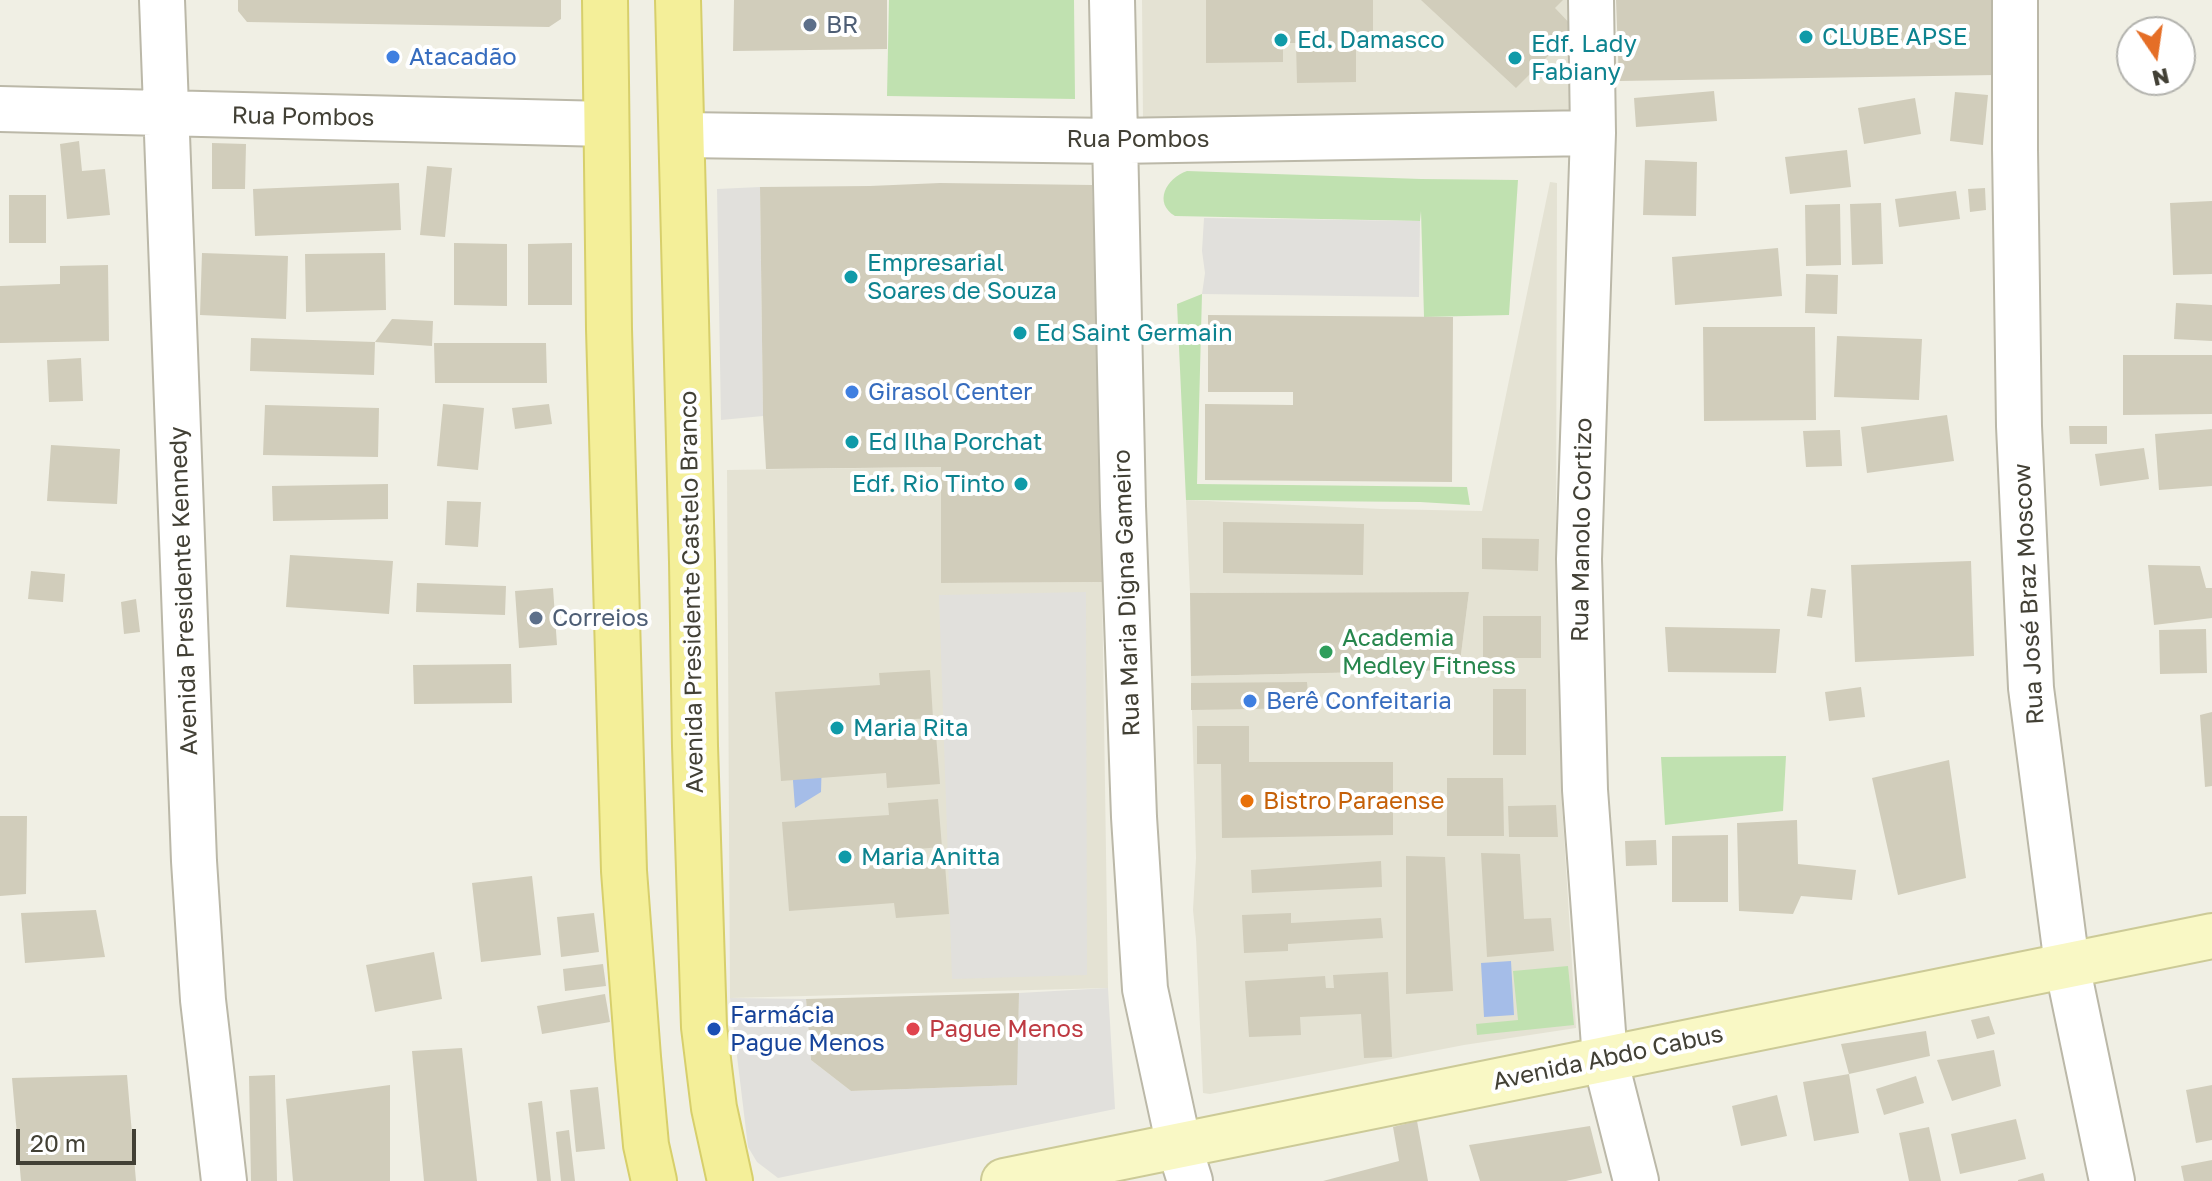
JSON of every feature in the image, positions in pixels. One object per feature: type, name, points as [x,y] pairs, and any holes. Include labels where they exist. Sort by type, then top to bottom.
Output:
[{"type":"main road","points":[[605,0],[609,329],[624,871],[646,1145],[654,1181]]},
{"type":"main road","name":"Avenida Presidente Castelo Branco","points":[[678,0],[704,1027],[714,1108],[730,1181]]},
{"type":"main road","name":"Avenida Abdo Cabus","points":[[1004,1181],[1185,1163],[1605,1059],[2212,936]]},
{"type":"street","name":"Avenida Presidente Kennedy","points":[[162,0],[194,861],[203,1000],[224,1181]]},
{"type":"street","name":"Rua Maria Digna Gameiro","points":[[1112,0],[1123,506],[1134,817],[1145,989],[1185,1163]]},
{"type":"street","name":"Rua Manolo Cortizo","points":[[1591,0],[1593,133],[1579,559],[1585,790],[1605,1059],[1636,1181]]},
{"type":"street","name":"Rua José Braz Moscow","points":[[2015,0],[2019,426],[2031,688],[2067,965],[2112,1181]]},
{"type":"street","name":"Rua Pombos","points":[[0,109],[606,124]]},
{"type":"street","name":"Rua Pombos","points":[[682,135],[1115,141],[1593,133]]},
{"type":"shaded area","points":[[1142,0],[1578,0],[1579,118],[1143,120]]},
{"type":"shaded area","points":[[1550,182],[1557,183],[1556,542],[1562,803],[1576,1028],[1464,1045],[1203,1093],[1193,910],[1196,858],[1191,676],[1459,670],[1469,592],[1190,593],[1186,500],[1482,511]]},
{"type":"shaded area","points":[[760,187],[763,416],[721,420],[717,189]]},
{"type":"shaded area","points":[[1204,218],[1420,221],[1419,297],[1202,294],[1205,273],[1202,251]]},
{"type":"shaded area","points":[[941,467],[941,583],[1102,582],[1108,988],[730,998],[727,470]]},
{"type":"shaded area","points":[[1086,592],[1087,975],[952,979],[939,595]]},
{"type":"shaded area","points":[[1108,988],[1115,1109],[778,1178],[757,1162],[748,1147],[730,998],[806,999],[811,1060],[851,1091],[1016,1085],[1019,993]]},
{"type":"green space","points":[[889,0],[1074,0],[1075,99],[887,96]]},
{"type":"green space","points":[[1187,171],[1518,180],[1509,315],[1424,317],[1421,211],[1420,221],[1175,216],[1165,204],[1165,191],[1173,179]]},
{"type":"green space","points":[[1202,294],[1197,484],[1467,487],[1470,505],[1186,500],[1177,304]]},
{"type":"green space","points":[[1786,756],[1783,811],[1665,825],[1661,757]]},
{"type":"green space","points":[[1568,966],[1574,1025],[1477,1035],[1476,1024],[1518,1020],[1513,971]]},
{"type":"water","points":[[791,754],[822,756],[821,792],[795,808]]},
{"type":"water","points":[[1511,961],[1514,1015],[1484,1017],[1481,963]]},
{"type":"building","points":[[238,0],[561,0],[561,19],[549,27],[247,22],[238,11]]},
{"type":"building","name":"BR","points":[[734,0],[887,0],[887,49],[733,51]]},
{"type":"building","name":"Ed. Damasco","points":[[1206,0],[1373,0],[1373,38],[1356,37],[1356,82],[1297,83],[1296,43],[1283,43],[1283,62],[1206,63]]},
{"type":"building","name":"Edf. Lady Fabiany","points":[[1421,0],[1563,0],[1555,8],[1575,29],[1516,88]]},
{"type":"building","name":"CLUBE APSE","points":[[1616,0],[1991,0],[1996,75],[1619,81]]},
{"type":"building","points":[[1714,91],[1717,121],[1636,127],[1634,98]]},
{"type":"building","points":[[1955,92],[1988,95],[1983,145],[1950,141]]},
{"type":"building","points":[[1915,98],[1921,134],[1864,144],[1858,108]]},
{"type":"building","points":[[79,141],[82,171],[105,169],[110,215],[67,219],[60,144]]},
{"type":"building","points":[[212,143],[246,144],[245,189],[212,189]]},
{"type":"building","points":[[1847,150],[1851,187],[1790,194],[1785,157]]},
{"type":"building","points":[[1645,160],[1697,162],[1696,216],[1643,215]]},
{"type":"building","points":[[427,166],[452,168],[445,237],[420,235]]},
{"type":"building","points":[[399,183],[401,230],[255,236],[253,189]]},
{"type":"building","points":[[940,183],[1092,185],[1100,369],[1102,582],[941,583],[941,467],[766,469],[760,187]]},
{"type":"building","points":[[1985,188],[1986,210],[1970,212],[1968,189]]},
{"type":"building","points":[[1956,191],[1960,219],[1899,227],[1895,199]]},
{"type":"building","points":[[9,195],[46,195],[46,243],[9,243]]},
{"type":"building","points":[[2212,201],[2212,274],[2173,275],[2170,203]]},
{"type":"building","points":[[1881,203],[1883,264],[1852,265],[1850,204]]},
{"type":"building","points":[[1840,204],[1841,265],[1806,266],[1805,205]]},
{"type":"building","points":[[454,243],[507,244],[507,306],[454,305]]},
{"type":"building","points":[[572,243],[572,305],[528,305],[528,244]]},
{"type":"building","points":[[1778,248],[1782,296],[1675,305],[1672,257]]},
{"type":"building","points":[[202,253],[288,256],[286,319],[200,315]]},
{"type":"building","points":[[385,253],[386,310],[306,312],[305,254]]},
{"type":"building","points":[[108,265],[109,341],[0,343],[0,286],[60,284],[60,266]]},
{"type":"building","points":[[1806,274],[1838,275],[1837,314],[1805,313]]},
{"type":"building","points":[[2176,303],[2212,305],[2212,341],[2174,339]]},
{"type":"building","points":[[1208,315],[1453,317],[1452,482],[1205,480],[1205,404],[1293,405],[1293,392],[1208,392]]},
{"type":"building","points":[[392,319],[433,321],[432,346],[375,342]]},
{"type":"building","points":[[1703,327],[1815,327],[1816,420],[1704,421]]},
{"type":"building","points":[[1837,336],[1922,339],[1919,400],[1834,397]]},
{"type":"building","points":[[251,338],[375,342],[374,375],[250,371]]},
{"type":"building","points":[[434,343],[546,343],[547,383],[435,383]]},
{"type":"building","points":[[2123,355],[2212,355],[2212,414],[2123,415]]},
{"type":"building","points":[[81,358],[83,401],[49,402],[47,360]]},
{"type":"building","points":[[443,404],[484,408],[478,470],[437,466]]},
{"type":"building","points":[[549,404],[552,424],[515,429],[512,408]]},
{"type":"building","points":[[265,405],[379,408],[378,457],[263,455]]},
{"type":"building","points":[[1947,415],[1954,461],[1867,473],[1861,427]]},
{"type":"building","points":[[2069,426],[2107,426],[2107,444],[2070,444]]},
{"type":"building","points":[[2212,429],[2212,486],[2159,490],[2155,434]]},
{"type":"building","points":[[1840,430],[1842,466],[1806,467],[1803,431]]},
{"type":"building","points":[[51,445],[120,449],[117,504],[47,501]]},
{"type":"building","points":[[2144,448],[2149,479],[2100,486],[2095,454]]},
{"type":"building","points":[[388,484],[388,519],[273,521],[272,486]]},
{"type":"building","points":[[447,501],[481,502],[478,547],[445,545]]},
{"type":"building","points":[[1223,522],[1364,524],[1363,575],[1223,573]]},
{"type":"building","points":[[1482,538],[1539,539],[1538,571],[1482,569]]},
{"type":"building","points":[[290,555],[393,561],[389,614],[286,607]]},
{"type":"building","points":[[1971,561],[1974,656],[1855,662],[1851,565]]},
{"type":"building","points":[[2148,565],[2200,566],[2206,588],[2212,588],[2212,618],[2154,625]]},
{"type":"building","points":[[31,571],[65,574],[63,602],[28,599]]},
{"type":"building","points":[[417,583],[506,586],[505,615],[416,612]]},
{"type":"building","name":"Correios","points":[[553,588],[557,645],[519,648],[515,591]]},
{"type":"building","points":[[1811,588],[1826,590],[1822,618],[1807,616]]},
{"type":"building","name":"Academia Medley Fitness","points":[[1469,592],[1459,670],[1191,676],[1190,593]]},
{"type":"building","points":[[136,599],[140,632],[124,634],[121,602]]},
{"type":"building","points":[[1483,616],[1541,616],[1541,658],[1483,658]]},
{"type":"building","points":[[1665,627],[1780,629],[1776,673],[1668,672]]},
{"type":"building","points":[[2206,629],[2207,673],[2160,674],[2159,630]]},
{"type":"building","points":[[511,664],[512,703],[414,704],[413,665]]},
{"type":"building","name":"Maria Rita","points":[[930,670],[933,718],[896,720],[897,738],[936,735],[940,784],[887,788],[886,773],[781,781],[775,692],[880,685],[879,673]]},
{"type":"building","name":"Berê Confeitaria","points":[[1307,682],[1309,708],[1191,710],[1191,683]]},
{"type":"building","points":[[1861,687],[1865,717],[1829,721],[1825,692]]},
{"type":"building","points":[[1493,689],[1526,689],[1526,755],[1493,755]]},
{"type":"building","points":[[2212,712],[2212,786],[2205,787],[2200,715]]},
{"type":"building","points":[[1197,726],[1249,726],[1249,762],[1393,762],[1393,835],[1222,838],[1221,764],[1197,764]]},
{"type":"building","points":[[1949,760],[1966,878],[1898,895],[1872,778]]},
{"type":"building","points":[[1447,778],[1503,778],[1504,836],[1447,836]]},
{"type":"building","name":"Maria Anitta","points":[[938,799],[942,847],[904,850],[906,868],[945,865],[949,914],[896,918],[894,903],[789,911],[782,822],[889,815],[888,803]]},
{"type":"building","points":[[1556,805],[1558,837],[1509,837],[1508,806]]},
{"type":"building","points":[[0,816],[27,816],[26,894],[0,896]]},
{"type":"building","points":[[1797,820],[1798,864],[1856,870],[1852,900],[1801,896],[1793,914],[1739,911],[1737,823]]},
{"type":"building","points":[[1728,835],[1728,902],[1672,902],[1672,836]]},
{"type":"building","points":[[1656,840],[1657,865],[1626,866],[1625,841]]},
{"type":"building","points":[[1481,853],[1520,854],[1524,919],[1551,918],[1554,951],[1487,957]]},
{"type":"building","points":[[1406,856],[1445,857],[1453,991],[1406,994]]},
{"type":"building","points":[[1381,861],[1382,887],[1252,893],[1251,870]]},
{"type":"building","points":[[532,876],[541,955],[481,962],[472,883]]},
{"type":"building","points":[[96,910],[105,957],[25,963],[21,913]]},
{"type":"building","points":[[594,913],[599,952],[561,957],[557,917]]},
{"type":"building","points":[[1291,913],[1291,923],[1381,918],[1383,938],[1288,944],[1288,951],[1244,953],[1242,915]]},
{"type":"building","points":[[434,952],[442,999],[375,1012],[366,965]]},
{"type":"building","points":[[603,964],[606,986],[565,991],[563,969]]},
{"type":"building","points":[[1388,972],[1392,1057],[1364,1058],[1361,1014],[1300,1017],[1301,1035],[1249,1037],[1245,981],[1325,976],[1326,988],[1334,988],[1333,975]]},
{"type":"building","name":"Pague Menos","points":[[1019,993],[1017,1085],[851,1091],[811,1060],[806,999]]},
{"type":"building","points":[[605,994],[610,1022],[542,1034],[537,1006]]},
{"type":"building","points":[[1989,1016],[1995,1034],[1977,1039],[1971,1020]]},
{"type":"building","points":[[1926,1031],[1930,1056],[1849,1074],[1841,1044]]},
{"type":"building","points":[[462,1048],[477,1181],[424,1181],[412,1051]]},
{"type":"building","points":[[1994,1050],[2001,1086],[1952,1101],[1937,1060]]},
{"type":"building","points":[[1849,1074],[1859,1133],[1814,1141],[1803,1082]]},
{"type":"building","points":[[127,1075],[136,1181],[21,1181],[12,1078]]},
{"type":"building","points":[[275,1075],[277,1181],[251,1181],[249,1076]]},
{"type":"building","points":[[1916,1076],[1924,1103],[1884,1115],[1876,1089]]},
{"type":"building","points":[[390,1085],[390,1181],[293,1181],[286,1099]]},
{"type":"building","points":[[2212,1085],[2212,1140],[2196,1143],[2186,1090]]},
{"type":"building","points":[[598,1087],[605,1149],[576,1152],[570,1090]]},
{"type":"building","points":[[1777,1095],[1787,1136],[1741,1146],[1732,1106]]},
{"type":"building","points":[[542,1101],[551,1181],[537,1181],[528,1103]]},
{"type":"building","points":[[2016,1119],[2026,1159],[1960,1174],[1951,1134]]},
{"type":"building","points":[[1417,1121],[1428,1181],[1323,1181],[1399,1161],[1393,1127]]},
{"type":"building","points":[[1590,1126],[1602,1173],[1566,1181],[1480,1181],[1469,1145]]},
{"type":"building","points":[[1929,1127],[1941,1181],[1909,1181],[1899,1133]]},
{"type":"building","points":[[569,1130],[575,1181],[561,1181],[556,1132]]},
{"type":"building","points":[[2212,1160],[2212,1181],[2184,1181],[2181,1166]]},
{"type":"building","points":[[2043,1173],[2045,1181],[2018,1181],[2018,1180]]},
{"type":"place","name":"BR","points":[[810,25]]},
{"type":"place","name":"CLUBE APSE","points":[[1806,37]]},
{"type":"place","name":"Ed. Damasco","points":[[1281,40]]},
{"type":"place","name":"Atacadão","points":[[393,57]]},
{"type":"place","name":"Edf. Lady Fabiany","points":[[1515,58]]},
{"type":"place","name":"Empresarial Soares de Souza","points":[[851,277]]},
{"type":"place","name":"Ed Saint Germain","points":[[1020,333]]},
{"type":"place","name":"Girasol Center","points":[[852,392]]},
{"type":"place","name":"Ed Ilha Porchat","points":[[852,442]]},
{"type":"place","name":"Edf. Rio Tinto","points":[[1021,484]]},
{"type":"place","name":"Correios","points":[[536,618]]},
{"type":"place","name":"Academia Medley Fitness","points":[[1326,652]]},
{"type":"place","name":"Berê Confeitaria","points":[[1250,701]]},
{"type":"place","name":"Maria Rita","points":[[837,728]]},
{"type":"place","name":"Bistro Paraense","points":[[1247,801]]},
{"type":"place","name":"Maria Anitta","points":[[845,857]]},
{"type":"place","name":"Farmácia Pague Menos","points":[[714,1029]]},
{"type":"place","name":"Pague Menos","points":[[913,1029]]}]
